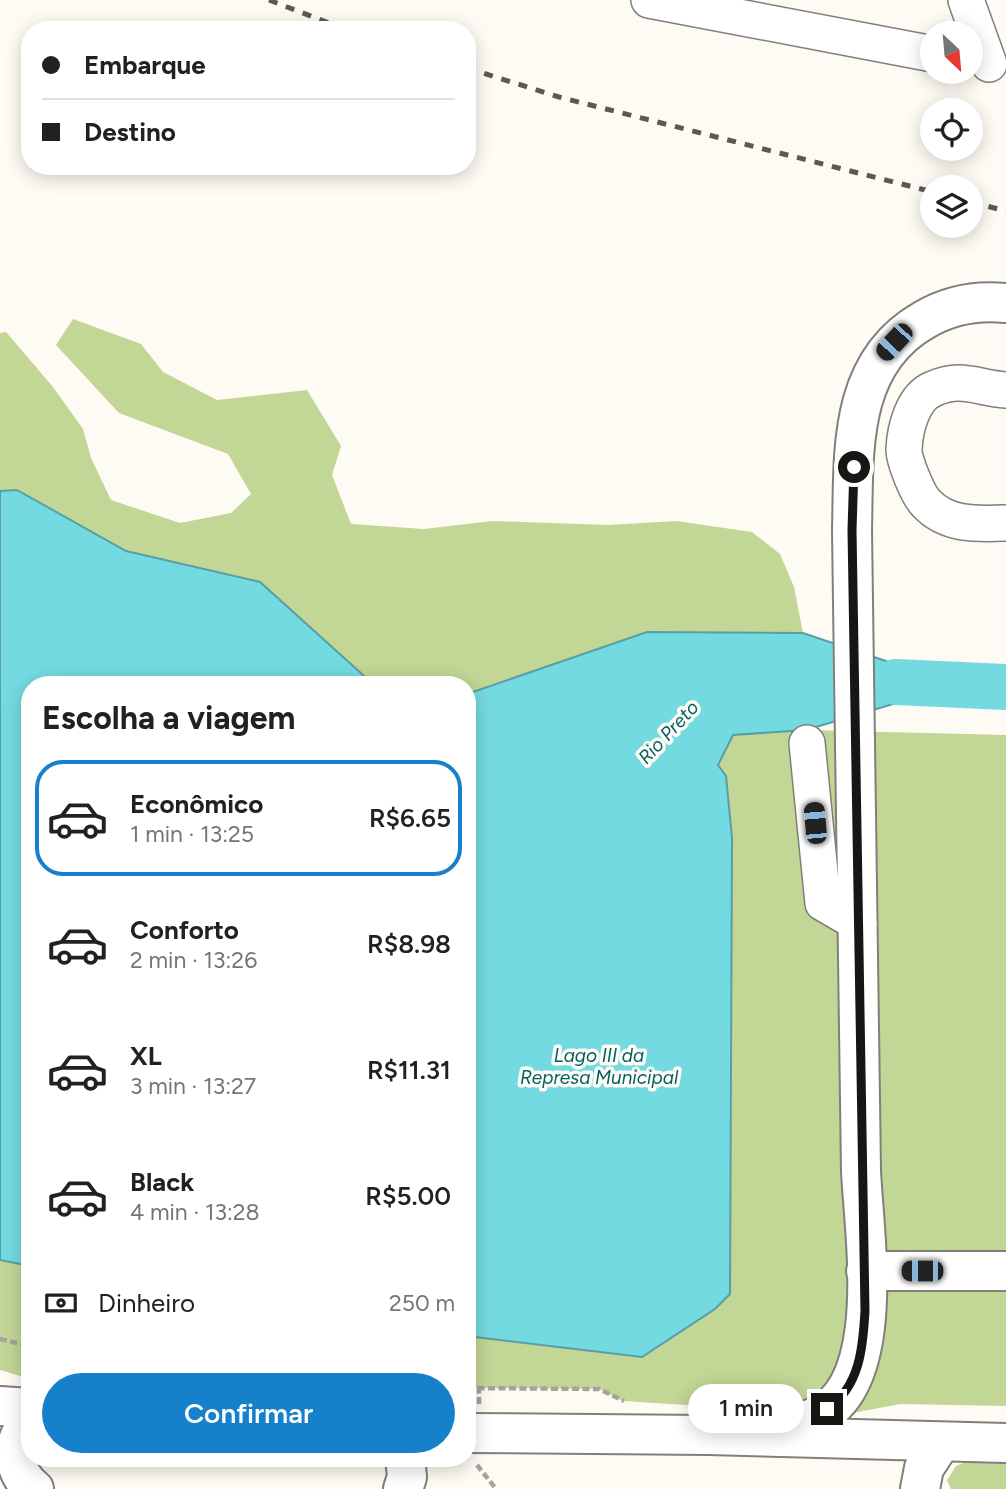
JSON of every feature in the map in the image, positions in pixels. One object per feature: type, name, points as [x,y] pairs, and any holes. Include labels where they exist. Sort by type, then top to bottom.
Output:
[{"type":"main road","points":[[708,1435],[752,1425],[814,1418],[840,1401],[857,1371],[863,1341],[866,1271],[861,1171],[853,573],[854,446],[868,379],[883,354],[905,330],[931,315],[961,304],[1006,303]]},
{"type":"main road","points":[[866,1271],[1006,1270]]},
{"type":"main road","points":[[0,1406],[21,1407]]},
{"type":"main road","points":[[476,1433],[708,1435],[1006,1443]]},
{"type":"main road","points":[[21,1434],[16,1458],[23,1478],[34,1489]]},
{"type":"main road","points":[[920,1489],[924,1468],[941,1442]]},
{"type":"main road","points":[[403,1489],[407,1476],[406,1467]]},
{"type":"street","points":[[966,0],[989,64]]},
{"type":"street","points":[[667,2],[920,51]]},
{"type":"street","points":[[1006,390],[962,381],[930,389],[911,411],[904,451],[925,502],[933,508],[967,524],[1006,523]]},
{"type":"street","points":[[807,743],[823,903],[859,924]]},
{"type":"path","points":[[0,1339],[21,1344]]},
{"type":"green space","points":[[73,319],[141,344],[163,372],[217,400],[307,390],[341,446],[332,475],[351,524],[424,529],[492,521],[609,525],[676,521],[752,532],[780,554],[794,587],[803,633],[647,632],[476,691],[476,676],[364,676],[260,582],[126,551],[17,490],[0,491],[0,333],[6,332],[53,387],[83,429],[91,458],[111,500],[180,523],[231,513],[251,494],[228,454],[119,413],[56,345]]},
{"type":"green space","points":[[806,730],[1006,735],[1006,1406],[900,1404],[829,1414],[623,1401],[599,1389],[476,1388],[476,1337],[642,1357],[730,1294],[732,839],[726,776],[718,765],[733,735]]},
{"type":"green space","points":[[0,1260],[21,1264],[21,1376],[0,1370]]},
{"type":"green space","points":[[963,1463],[1006,1463],[1006,1489],[951,1489],[947,1480],[956,1466]]},
{"type":"water","points":[[17,490],[126,551],[260,582],[364,676],[21,676],[21,1264],[0,1260],[0,491]]},
{"type":"water","name":"Lago III da Represa Municipal","points":[[647,632],[803,633],[957,685],[806,730],[733,735],[718,765],[726,776],[732,838],[730,1294],[715,1309],[642,1357],[476,1337],[476,691]]},
{"type":"waterway","name":"Rio Preto","points":[[896,682],[1006,687]]},
{"type":"railway","points":[[269,0],[324,21]]},
{"type":"railway","points":[[476,71],[559,97],[920,189]]},
{"type":"railway","points":[[983,205],[1006,211]]},
{"type":"route","points":[[827,1409],[840,1401],[857,1371],[865,1311],[852,530],[854,467]]}]
